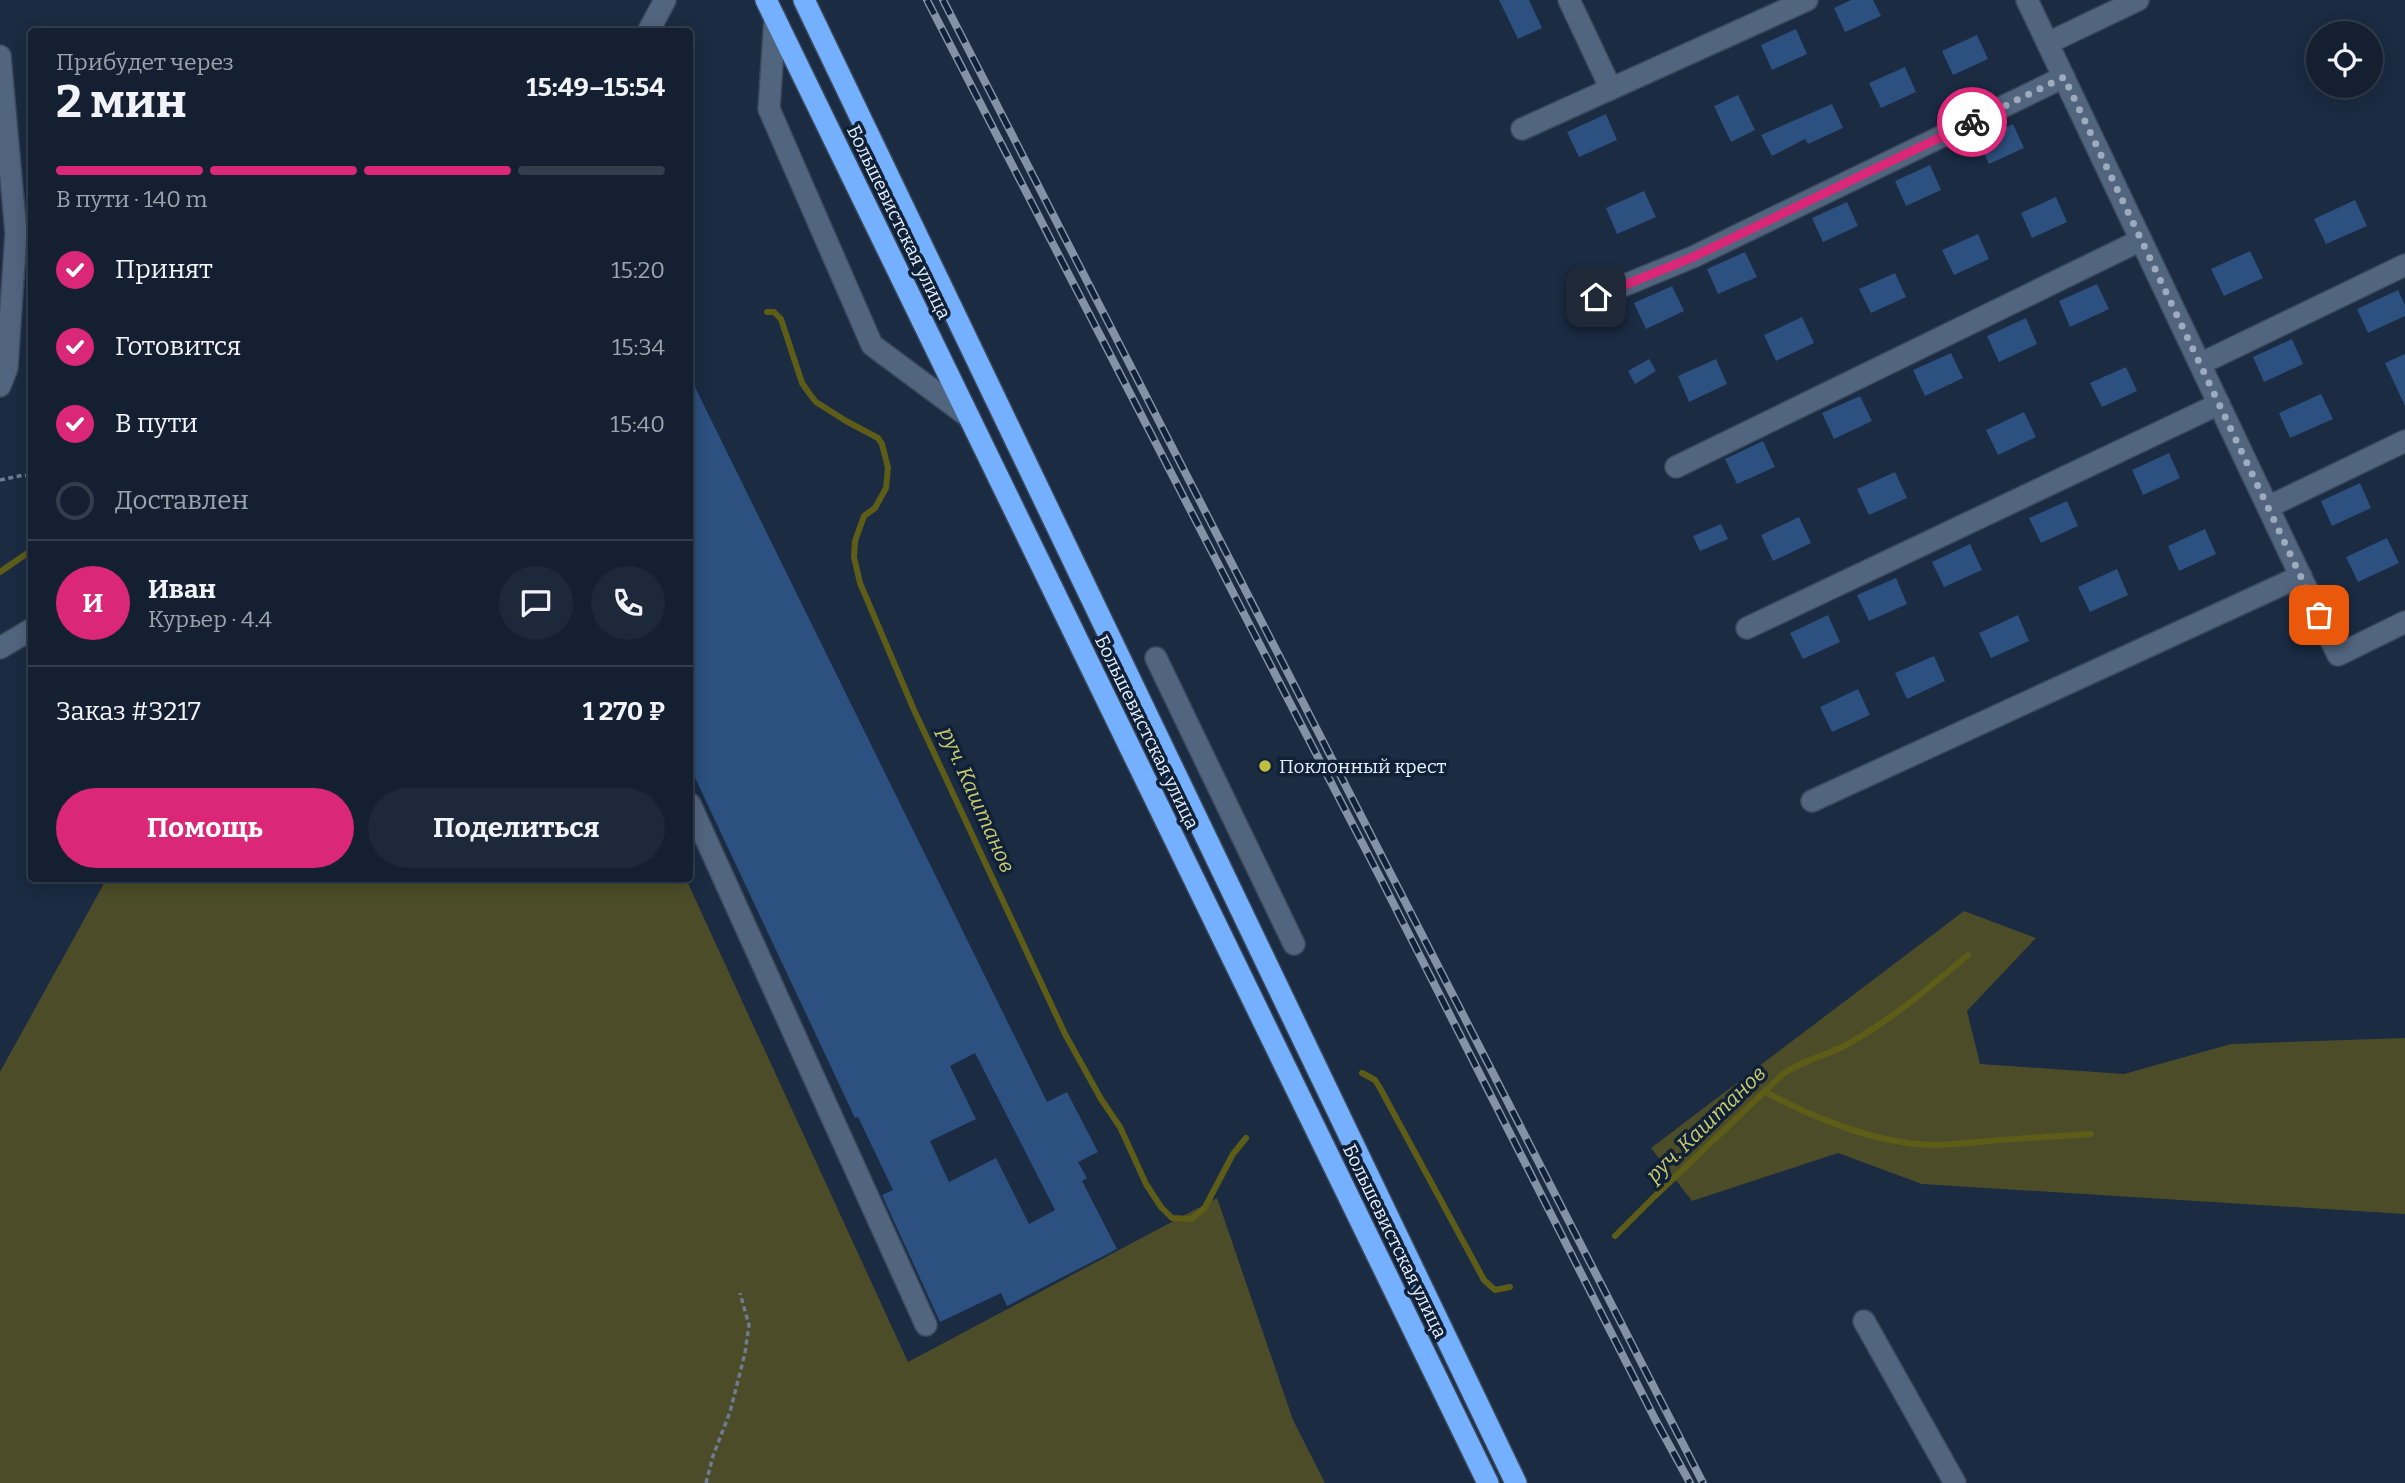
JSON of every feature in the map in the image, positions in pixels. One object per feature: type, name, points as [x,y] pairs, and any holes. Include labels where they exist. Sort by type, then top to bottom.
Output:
[{"type":"highway","name":"Большевистская улица","points":[[804,0],[1516,1483]]},
{"type":"highway","name":"Большевистская улица","points":[[771,9],[1488,1483]]},
{"type":"street","points":[[650,28],[665,0]]},
{"type":"street","points":[[1569,0],[1611,89]]},
{"type":"street","points":[[1522,129],[1807,0]]},
{"type":"street","points":[[2027,0],[2338,655],[2405,622]]},
{"type":"street","points":[[2048,43],[2138,0]]},
{"type":"street","points":[[771,9],[769,109],[872,345],[969,417]]},
{"type":"street","points":[[0,56],[16,233],[8,368],[0,386]]},
{"type":"street","points":[[1596,297],[1693,257],[2064,77]]},
{"type":"street","points":[[1676,467],[2141,240]]},
{"type":"street","points":[[2200,364],[2405,265]]},
{"type":"street","points":[[1747,628],[2219,404]]},
{"type":"street","points":[[2268,507],[2405,441]]},
{"type":"street","points":[[1812,801],[2301,576]]},
{"type":"street","points":[[0,648],[28,631]]},
{"type":"street","points":[[1156,657],[1294,944]]},
{"type":"street","points":[[693,811],[926,1325]]},
{"type":"street","points":[[1864,1321],[1955,1483]]},
{"type":"path","points":[[0,480],[28,476]]},
{"type":"path","points":[[706,1483],[730,1412],[745,1353],[749,1325],[740,1293]]},
{"type":"green space","points":[[105,882],[687,882],[908,1362],[1217,1198],[1293,1420],[1325,1483],[0,1483],[0,1072]]},
{"type":"green space","points":[[1964,911],[2036,938],[1967,1011],[1980,1064],[2124,1074],[2231,1044],[2405,1038],[2405,1214],[1922,1184],[1838,1153],[1692,1201],[1651,1148]]},
{"type":"building","points":[[1499,0],[1529,0],[1542,28],[1518,39]]},
{"type":"building","points":[[1851,0],[1873,0],[1881,16],[1845,32],[1834,8]]},
{"type":"building","points":[[1796,29],[1807,54],[1772,70],[1761,45]]},
{"type":"building","points":[[1977,35],[1988,59],[1953,75],[1942,51]]},
{"type":"building","points":[[1905,67],[1916,92],[1881,108],[1869,83]]},
{"type":"building","points":[[1738,95],[1755,130],[1731,142],[1714,106]]},
{"type":"building","points":[[1832,104],[1843,128],[1808,144],[1805,139],[1772,156],[1761,135]]},
{"type":"building","points":[[1606,114],[1617,140],[1579,157],[1567,132]]},
{"type":"building","points":[[2013,124],[2024,148],[1989,164],[1978,140]]},
{"type":"building","points":[[1930,165],[1941,190],[1906,206],[1895,181]]},
{"type":"building","points":[[1644,191],[1656,217],[1617,234],[1606,208]]},
{"type":"building","points":[[2056,197],[2067,222],[2032,238],[2021,213]]},
{"type":"building","points":[[2355,200],[2367,226],[2326,244],[2314,219]]},
{"type":"building","points":[[1847,202],[1858,226],[1823,242],[1812,218]]},
{"type":"building","points":[[1978,234],[1989,259],[1954,275],[1942,250]]},
{"type":"building","points":[[2250,251],[2263,278],[2224,296],[2211,269]]},
{"type":"building","points":[[1745,252],[1757,277],[1718,294],[1707,269]]},
{"type":"building","points":[[1895,273],[1906,297],[1871,313],[1859,289]]},
{"type":"building","points":[[2097,284],[2109,309],[2070,327],[2059,301]]},
{"type":"building","points":[[1672,286],[1684,311],[1646,329],[1634,303]]},
{"type":"building","points":[[2398,290],[2405,305],[2405,316],[2368,333],[2357,309]]},
{"type":"building","points":[[1802,317],[1814,343],[1776,361],[1764,335]]},
{"type":"building","points":[[2026,318],[2037,344],[1999,362],[1987,336]]},
{"type":"building","points":[[2292,339],[2303,364],[2264,382],[2253,357]]},
{"type":"building","points":[[1951,353],[1963,378],[1925,396],[1913,370]]},
{"type":"building","points":[[2405,354],[2405,406],[2385,363]]},
{"type":"building","points":[[1649,359],[1656,371],[1635,384],[1628,371]]},
{"type":"building","points":[[1716,359],[1727,384],[1689,402],[1678,376]]},
{"type":"building","points":[[2126,367],[2137,391],[2102,407],[2090,383]]},
{"type":"building","points":[[693,383],[1047,1102],[1067,1092],[1098,1152],[1078,1162],[1087,1178],[1082,1181],[1117,1249],[1007,1306],[1001,1293],[940,1322],[882,1195],[893,1190],[858,1117],[855,1118],[693,773]],"holes":[[[975,1053],[1055,1210],[1029,1224],[996,1158],[949,1182],[930,1141],[976,1119],[950,1066]]]},
{"type":"building","points":[[2321,394],[2333,419],[2290,438],[2279,413]]},
{"type":"building","points":[[1860,396],[1872,421],[1834,439],[1822,413]]},
{"type":"building","points":[[2024,412],[2036,437],[1998,455],[1986,430]]},
{"type":"building","points":[[1763,441],[1775,467],[1737,484],[1725,459]]},
{"type":"building","points":[[2169,453],[2180,478],[2143,495],[2132,470]]},
{"type":"building","points":[[1895,472],[1907,498],[1869,515],[1857,489]]},
{"type":"building","points":[[2360,483],[2371,508],[2332,526],[2321,501]]},
{"type":"building","points":[[2067,501],[2078,526],[2041,543],[2029,518]]},
{"type":"building","points":[[1799,517],[1811,543],[1773,561],[1761,535]]},
{"type":"building","points":[[1721,524],[1728,539],[1700,551],[1693,536]]},
{"type":"building","points":[[2205,529],[2216,554],[2179,571],[2168,546]]},
{"type":"building","points":[[2387,538],[2399,563],[2358,582],[2346,557]]},
{"type":"building","points":[[1970,544],[1982,570],[1944,587],[1932,562]]},
{"type":"building","points":[[2117,569],[2128,595],[2090,612],[2078,587]]},
{"type":"building","points":[[1896,578],[1907,604],[1869,621],[1857,595]]},
{"type":"building","points":[[1828,615],[1840,642],[1803,659],[1790,633]]},
{"type":"building","points":[[2018,615],[2029,641],[1991,658],[1979,633]]},
{"type":"building","points":[[1934,656],[1945,681],[1907,699],[1895,673]]},
{"type":"building","points":[[1858,689],[1870,715],[1832,732],[1820,707]]},
{"type":"waterway","name":"руч. Каштанов","points":[[767,312],[774,312],[781,319],[802,383],[816,402],[878,438],[882,444],[888,468],[886,488],[875,508],[864,516],[855,541],[854,557],[860,583],[914,710],[1065,1034],[1101,1099],[1120,1127],[1146,1184],[1172,1218],[1191,1219],[1204,1209],[1233,1154],[1246,1138]]},
{"type":"waterway","name":"руч. Каштанов","points":[[0,572],[28,553]]},
{"type":"waterway","name":"руч. Каштанов","points":[[1615,1236],[1783,1074],[1846,1045],[1878,1025],[1968,955]]},
{"type":"waterway","name":"руч. Каштанов","points":[[1362,1073],[1375,1080],[1380,1088],[1484,1280],[1495,1290],[1510,1287]]},
{"type":"waterway","points":[[1765,1092],[1849,1129],[1914,1144],[2091,1134]]},
{"type":"railway","points":[[927,0],[1690,1483]]},
{"type":"railway","points":[[943,0],[1703,1483]]},
{"type":"way so far","points":[[1972,122],[2064,77],[2319,615]]},
{"type":"place","name":"Поклонный крест","points":[[1265,766]]},
{"type":"route","points":[[1596,297],[1693,257],[1972,122]]}]
